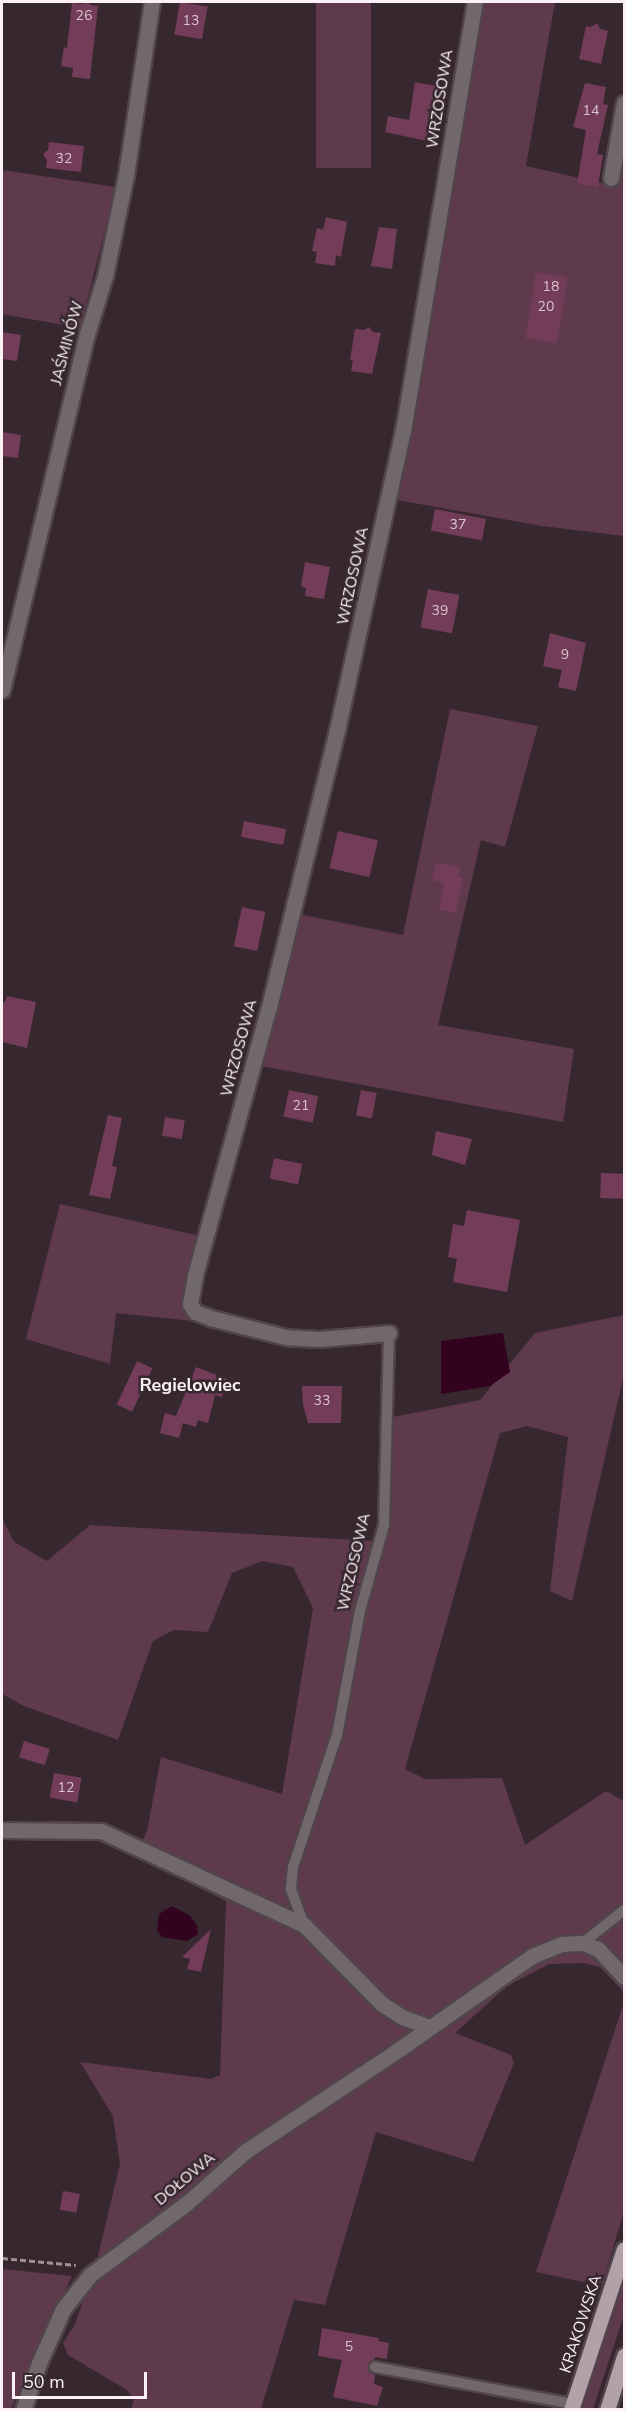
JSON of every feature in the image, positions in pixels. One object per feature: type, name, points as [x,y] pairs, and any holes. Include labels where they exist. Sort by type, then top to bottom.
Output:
[{"type":"main road","name":"KRAKOWSKA","points":[[572,2407],[624,2249]]},
{"type":"main road","points":[[607,2409],[624,2356]]},
{"type":"street","name":"JAŚMINÓW","points":[[2,690],[87,334],[105,276],[126,175],[152,2]]},
{"type":"street","name":"WRZOSOWA","points":[[389,1333],[319,1339],[286,1337],[210,1318],[195,1312],[190,1304],[195,1275],[269,1007],[334,741],[403,431],[475,2]]},
{"type":"street","points":[[611,178],[624,103]]},
{"type":"street","points":[[2,1830],[101,1831],[304,1925],[382,2004],[402,2017],[430,2027]]},
{"type":"street","points":[[583,1942],[598,1948],[624,1977]]},
{"type":"street","name":"DOŁOWA","points":[[23,2409],[39,2363],[63,2308],[90,2275],[187,2203],[247,2150],[532,1956],[561,1944],[583,1942]]},
{"type":"lane","name":"WRZOSOWA","points":[[304,1925],[291,1889],[293,1867],[337,1736],[360,1611],[384,1525],[389,1333]]},
{"type":"lane","points":[[583,1942],[624,1910]]},
{"type":"lane","points":[[375,2367],[572,2407]]},
{"type":"path","points":[[2,2258],[76,2265],[90,2275]]},
{"type":"shaded area","points":[[316,2],[371,2],[371,168],[316,168]]},
{"type":"shaded area","points":[[482,2],[555,2],[526,166],[616,186],[624,153],[624,536],[542,526],[397,500]]},
{"type":"shaded area","points":[[2,170],[116,187],[80,328],[2,314]]},
{"type":"shaded area","points":[[450,709],[538,726],[505,847],[481,840],[438,1025],[574,1049],[563,1122],[261,1066],[298,914],[403,935]]},
{"type":"shaded area","points":[[60,1204],[200,1236],[193,1321],[116,1313],[110,1364],[26,1339]]},
{"type":"shaded area","points":[[624,1315],[624,1374],[572,1601],[550,1591],[568,1437],[527,1426],[500,1433],[405,1769],[425,1779],[502,1778],[525,1845],[606,1791],[624,1801],[624,1992],[600,1967],[583,1963],[549,1964],[507,1986],[455,2033],[511,2055],[514,2063],[473,2162],[376,2132],[325,2305],[294,2300],[261,2409],[131,2409],[134,2400],[127,2390],[68,2355],[63,2343],[74,2326],[85,2296],[112,2267],[127,2260],[98,2256],[120,2164],[113,2116],[80,2062],[211,2079],[220,2075],[226,1901],[136,1855],[147,1831],[161,1757],[282,1794],[313,1608],[293,1567],[262,1561],[232,1573],[208,1632],[174,1630],[153,1641],[118,1740],[24,1706],[2,1694],[2,1518],[14,1542],[47,1561],[90,1525],[374,1541],[393,1417],[480,1400],[535,1333]]},
{"type":"shaded area","points":[[503,1333],[510,1372],[490,1386],[441,1394],[441,1341]]},
{"type":"shaded area","points":[[172,1906],[189,1915],[197,1925],[198,1934],[187,1941],[162,1937],[157,1930],[159,1914]]},
{"type":"shaded area","points":[[624,2002],[624,2211],[602,2286],[536,2272]]},
{"type":"shaded area","points":[[2,2269],[72,2276],[11,2409],[2,2409]]},
{"type":"shaded area","points":[[624,2281],[624,2315],[593,2409],[582,2409]]},
{"type":"building","points":[[87,2],[98,6],[90,79],[72,77],[73,68],[61,66],[64,47],[67,48],[72,3]]},
{"type":"building","points":[[180,2],[208,7],[202,39],[174,34]]},
{"type":"building","points":[[597,23],[600,29],[608,31],[601,64],[579,59],[586,26],[591,27]]},
{"type":"building","points":[[415,82],[436,86],[427,141],[385,132],[388,116],[409,120]]},
{"type":"building","points":[[585,83],[606,87],[603,104],[608,105],[597,154],[603,155],[598,187],[577,184],[586,130],[573,127]]},
{"type":"building","points":[[49,142],[84,146],[81,172],[46,168],[47,161],[43,154],[48,150]]},
{"type":"building","points":[[326,217],[347,222],[341,257],[336,255],[335,266],[315,263],[317,252],[312,251],[317,228],[323,230]]},
{"type":"building","points":[[379,227],[397,229],[392,269],[371,266]]},
{"type":"building","points":[[536,272],[568,277],[557,343],[526,338]]},
{"type":"building","points":[[369,327],[373,332],[381,333],[372,374],[351,371],[353,361],[350,360],[355,329],[364,330]]},
{"type":"building","points":[[2,332],[21,335],[17,361],[2,359]]},
{"type":"building","points":[[2,432],[21,435],[18,458],[2,456]]},
{"type":"building","points":[[435,509],[486,519],[482,541],[431,531]]},
{"type":"building","points":[[305,562],[330,567],[324,599],[305,596],[306,588],[301,586]]},
{"type":"building","points":[[428,589],[459,595],[452,633],[421,627]]},
{"type":"building","points":[[550,633],[586,643],[576,691],[558,687],[562,670],[543,666]]},
{"type":"building","points":[[244,821],[286,829],[283,845],[241,837]]},
{"type":"building","points":[[338,831],[378,840],[369,877],[329,868]]},
{"type":"building","points":[[436,863],[460,867],[458,877],[463,878],[456,913],[439,910],[444,883],[432,880]]},
{"type":"building","points":[[242,907],[265,912],[257,951],[234,946]]},
{"type":"building","points":[[7,996],[36,1002],[27,1048],[2,1042],[2,1002],[5,1002]]},
{"type":"building","points":[[289,1090],[318,1096],[313,1123],[283,1116]]},
{"type":"building","points":[[361,1090],[377,1093],[372,1119],[356,1116]]},
{"type":"building","points":[[108,1115],[122,1118],[112,1166],[117,1167],[110,1199],[89,1195]]},
{"type":"building","points":[[165,1117],[185,1120],[182,1139],[162,1136]]},
{"type":"building","points":[[436,1131],[472,1139],[465,1165],[432,1155]]},
{"type":"building","points":[[274,1158],[302,1164],[298,1185],[270,1179]]},
{"type":"building","points":[[601,1173],[624,1174],[623,1199],[600,1198]]},
{"type":"building","points":[[467,1210],[520,1220],[507,1292],[453,1282],[457,1259],[448,1257],[453,1224],[464,1226]]},
{"type":"building","points":[[137,1361],[152,1368],[132,1412],[117,1405]]},
{"type":"building","points":[[196,1367],[229,1380],[222,1397],[215,1395],[208,1423],[198,1420],[196,1427],[183,1423],[179,1438],[160,1433],[165,1413],[176,1416]]},
{"type":"building","points":[[302,1386],[342,1386],[341,1423],[308,1423],[303,1405]]},
{"type":"building","points":[[24,1741],[50,1749],[45,1765],[19,1757]]},
{"type":"building","points":[[54,1773],[82,1778],[77,1802],[50,1798]]},
{"type":"building","points":[[211,1929],[201,1972],[187,1969],[190,1959],[182,1957]]},
{"type":"building","points":[[63,2191],[80,2194],[76,2213],[60,2210]]},
{"type":"building","points":[[322,2328],[379,2338],[378,2341],[389,2343],[387,2359],[376,2357],[368,2366],[370,2372],[375,2375],[374,2384],[383,2387],[377,2406],[333,2397],[342,2360],[318,2356]]},
{"type":"district","name":"Regielowiec","points":[[190,1385]]}]
